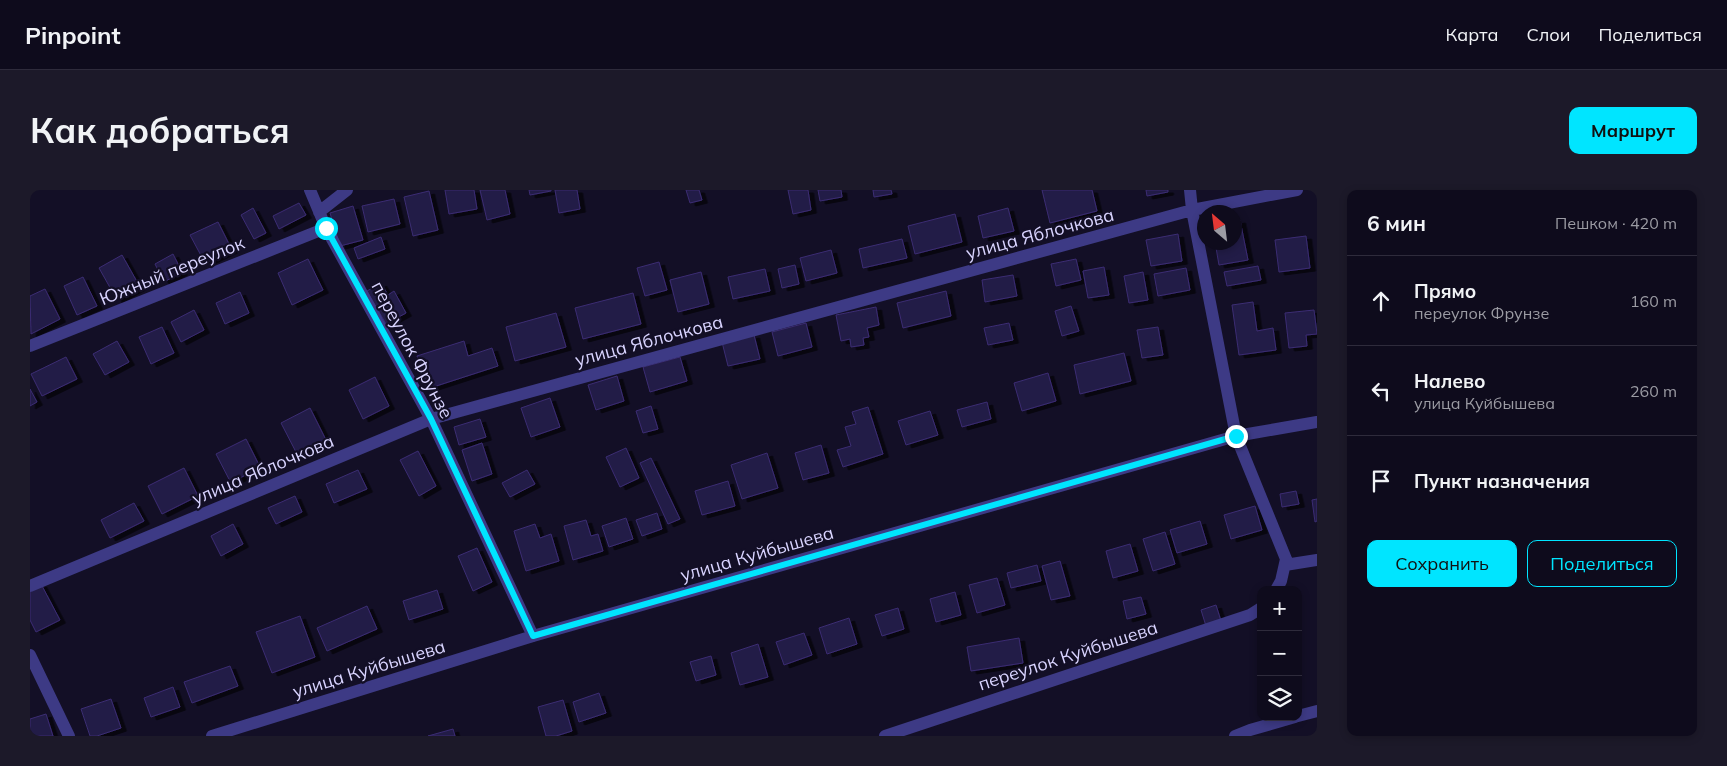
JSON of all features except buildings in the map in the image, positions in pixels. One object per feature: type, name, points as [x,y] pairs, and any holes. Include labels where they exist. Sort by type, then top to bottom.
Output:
[{"type":"street","name":"переулок Фрунзе","points":[[310,190],[326,228],[431,419],[533,636]]},
{"type":"street","points":[[319,212],[347,190]]},
{"type":"street","points":[[1190,190],[1192,210],[1236,436],[1286,559],[1278,586]]},
{"type":"street","name":"улица Яблочкова","points":[[30,586],[431,419],[1192,210],[1297,190]]},
{"type":"street","name":"Южный переулок","points":[[30,346],[326,228]]},
{"type":"street","name":"улица Куйбышева","points":[[212,736],[533,636],[1236,436],[1317,422]]},
{"type":"street","points":[[1285,565],[1317,560]]},
{"type":"street","name":"переулок Куйбышева","points":[[884,736],[1241,618],[1257,610]]},
{"type":"street","points":[[30,655],[69,736]]},
{"type":"street","points":[[1302,715],[1317,711]]},
{"type":"street","points":[[1235,736],[1281,721]]},
{"type":"route","points":[[326,228],[431,419],[533,636],[1236,436]]}]
